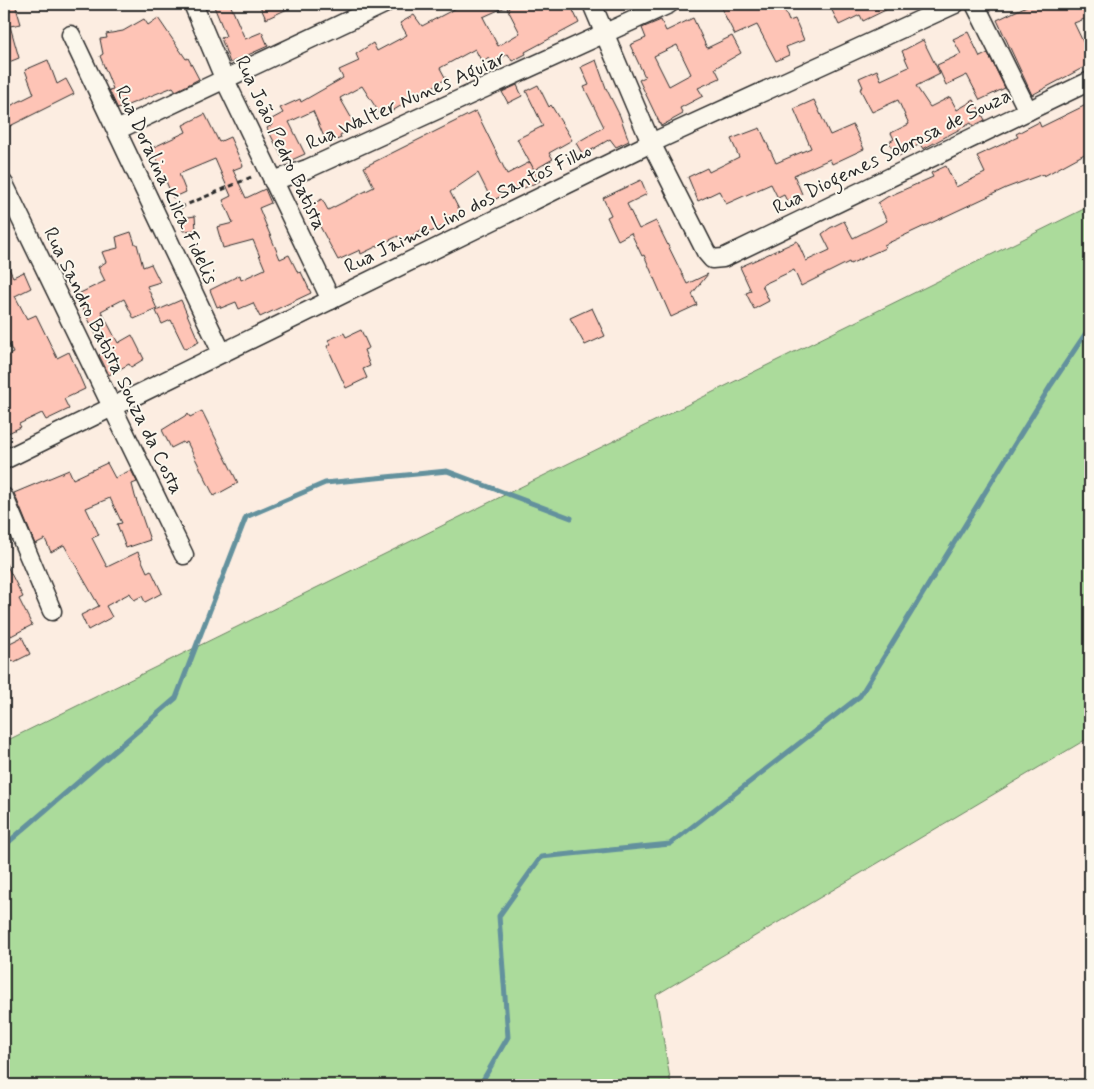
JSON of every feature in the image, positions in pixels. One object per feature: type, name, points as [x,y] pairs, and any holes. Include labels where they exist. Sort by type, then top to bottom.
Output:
[{"type":"street","name":"Rua João Pedro Batista","points":[[193,4],[224,78],[331,300]]},
{"type":"street","points":[[118,130],[224,78],[384,4]]},
{"type":"street","points":[[592,4],[652,143]]},
{"type":"street","name":"Rua Walter Nunes Aguiar","points":[[273,181],[307,169],[669,4]]},
{"type":"street","name":"Rua Jaime Lino dos Santos Filho","points":[[4,460],[652,143],[955,4]]},
{"type":"street","points":[[975,4],[1028,111]]},
{"type":"street","name":"Rua Doralina Kilca Fidelis","points":[[71,34],[222,353]]},
{"type":"street","name":"Rua Diogenes Sobrosa de Souza","points":[[652,143],[706,252],[712,259],[723,258],[1090,81]]},
{"type":"street","name":"Rua Sandro Batista Souza da Costa","points":[[4,184],[111,408],[184,555]]},
{"type":"street","points":[[4,498],[52,612]]},
{"type":"path","points":[[158,217],[254,176],[273,181]]},
{"type":"green space","points":[[1090,206],[1090,737],[656,995],[671,1085],[4,1085],[4,742]]},
{"type":"building","points":[[4,4],[15,4],[21,24],[10,26],[19,58],[4,64]]},
{"type":"building","points":[[213,4],[230,4],[245,39],[262,32],[268,46],[230,63],[221,38],[226,36]]},
{"type":"building","points":[[259,4],[298,4],[266,19]]},
{"type":"building","points":[[464,4],[512,4],[483,17],[498,46],[520,33],[507,8],[517,4],[570,4],[579,23],[512,61],[508,54],[492,63],[489,58],[482,62],[475,49],[440,68],[446,79],[382,117],[362,86],[340,98],[356,126],[340,135],[341,138],[327,144],[313,111],[289,122],[305,154],[285,163],[267,128],[272,125],[270,120],[283,113],[280,108],[300,99],[301,102],[343,78],[339,70],[359,61],[356,54],[373,43],[377,51],[407,35],[400,23],[414,15],[422,26]]},
{"type":"building","points":[[719,4],[782,4],[789,21],[795,19],[804,40],[786,47],[789,55],[776,61],[757,25],[735,35]]},
{"type":"building","points":[[829,4],[898,4],[863,21],[860,15],[839,25]]},
{"type":"building","points":[[1031,4],[1090,4],[1090,17],[1074,23],[1086,48],[1090,46],[1090,64],[1032,95],[997,20]]},
{"type":"building","points":[[158,18],[186,59],[188,58],[199,79],[176,91],[173,87],[118,109],[109,90],[113,89],[100,56],[103,54],[100,39],[107,38],[106,34],[123,31],[144,19],[148,25]]},
{"type":"building","points":[[693,18],[707,48],[732,36],[741,53],[715,68],[720,78],[698,88],[703,96],[680,108],[683,114],[661,126],[639,80],[645,77],[630,45],[646,38],[642,28],[661,20],[666,31]],"holes":[[[677,45],[691,74],[669,86],[654,56]]]},
{"type":"building","points":[[968,32],[980,57],[988,53],[1005,88],[980,100],[967,75],[946,85],[937,65],[961,54],[953,39]]},
{"type":"building","points":[[923,40],[940,74],[916,86],[930,107],[950,97],[957,110],[974,100],[985,120],[973,126],[971,123],[923,149],[920,144],[897,157],[889,142],[894,139],[891,133],[909,124],[898,100],[872,112],[860,89],[863,87],[859,78],[877,70],[881,80],[909,67],[902,51]]},
{"type":"building","points":[[48,60],[57,84],[66,79],[74,94],[4,129],[4,109],[34,94],[25,70]]},
{"type":"building","points":[[596,60],[629,141],[616,147],[610,139],[583,155],[576,143],[604,127],[584,87],[589,85],[581,67]]},
{"type":"building","points":[[517,85],[522,96],[508,103],[502,92]]},
{"type":"building","points":[[538,85],[549,107],[551,105],[572,140],[549,153],[553,159],[534,170],[517,139],[543,126],[526,91]]},
{"type":"building","points":[[814,100],[830,135],[853,125],[864,149],[832,164],[830,159],[794,175],[802,194],[787,201],[784,195],[778,198],[771,184],[726,204],[719,191],[698,201],[688,177],[707,168],[709,172],[739,157],[731,139],[760,128],[776,163],[811,148],[794,109]]},
{"type":"building","points":[[1090,103],[1090,127],[1087,128],[1090,135],[1090,151],[1044,176],[1043,174],[1006,188],[884,245],[885,248],[850,264],[849,262],[801,286],[794,270],[762,285],[769,301],[754,309],[746,293],[751,291],[740,267],[797,241],[806,261],[830,250],[822,234],[830,228],[844,221],[853,238],[887,221],[878,203],[887,197],[933,177],[931,173],[946,166],[956,187],[985,173],[977,156],[1018,137],[1016,134],[1039,122],[1041,127]]},
{"type":"building","points":[[476,111],[507,174],[530,162],[540,181],[524,188],[522,185],[492,201],[478,173],[450,192],[463,217],[426,234],[423,229],[401,242],[398,236],[361,254],[360,250],[338,260],[309,206],[322,199],[328,210],[374,187],[364,167]]},
{"type":"building","points":[[205,114],[219,142],[230,137],[243,166],[233,170],[246,198],[265,189],[271,203],[259,208],[280,259],[289,255],[298,273],[301,272],[311,293],[260,317],[253,303],[239,309],[236,302],[221,308],[220,306],[217,307],[210,290],[240,275],[241,280],[265,269],[253,240],[223,248],[217,227],[233,223],[223,200],[231,196],[215,159],[179,174],[186,192],[173,198],[152,148],[186,132],[183,125]]},
{"type":"building","points":[[641,180],[647,194],[627,204],[639,229],[656,221],[687,284],[708,274],[692,294],[697,305],[671,317],[644,255],[642,256],[631,233],[618,240],[607,217],[611,215],[603,198]]},
{"type":"building","points":[[195,216],[196,230],[183,231],[182,218]]},
{"type":"building","points":[[131,232],[135,244],[137,244],[143,267],[151,264],[160,282],[147,286],[157,309],[134,319],[124,299],[101,311],[118,343],[132,335],[144,359],[131,367],[129,364],[109,375],[99,355],[105,352],[76,295],[105,281],[98,267],[106,262],[102,252],[118,248],[116,237]]},
{"type":"building","points":[[4,258],[13,277],[24,272],[31,288],[15,296],[27,319],[36,315],[57,358],[69,352],[85,389],[64,399],[69,409],[46,420],[42,413],[19,424],[21,427],[8,433],[4,424],[4,357],[13,353],[4,334]]},
{"type":"building","points":[[181,300],[199,342],[185,349],[171,320],[162,324],[156,311]]},
{"type":"building","points":[[592,308],[605,336],[585,345],[570,318]]},
{"type":"building","points":[[361,330],[369,348],[364,350],[370,366],[363,369],[367,378],[346,388],[327,346],[331,344],[328,340],[344,333],[346,337]]},
{"type":"building","points":[[202,411],[238,483],[214,496],[187,442],[171,448],[162,430],[188,414],[190,417]]},
{"type":"building","points":[[107,463],[115,478],[131,470],[137,482],[132,484],[135,496],[150,540],[126,548],[117,524],[122,523],[110,498],[86,508],[99,535],[92,538],[107,567],[138,552],[147,572],[151,570],[162,593],[145,602],[142,596],[134,600],[130,593],[106,606],[112,617],[88,630],[81,615],[99,606],[64,545],[51,552],[45,539],[35,544],[14,493],[69,470],[73,479]]},
{"type":"building","points":[[4,560],[23,597],[19,599],[32,625],[11,636],[4,622]]},
{"type":"building","points":[[22,637],[30,654],[14,662],[13,660],[9,662],[4,646]]},
{"type":"waterway","points":[[480,1085],[508,1037],[499,916],[541,857],[670,844],[860,696],[1051,385],[1090,327]]},
{"type":"waterway","points":[[4,846],[176,698],[246,517],[325,483],[447,471],[571,518]]}]
